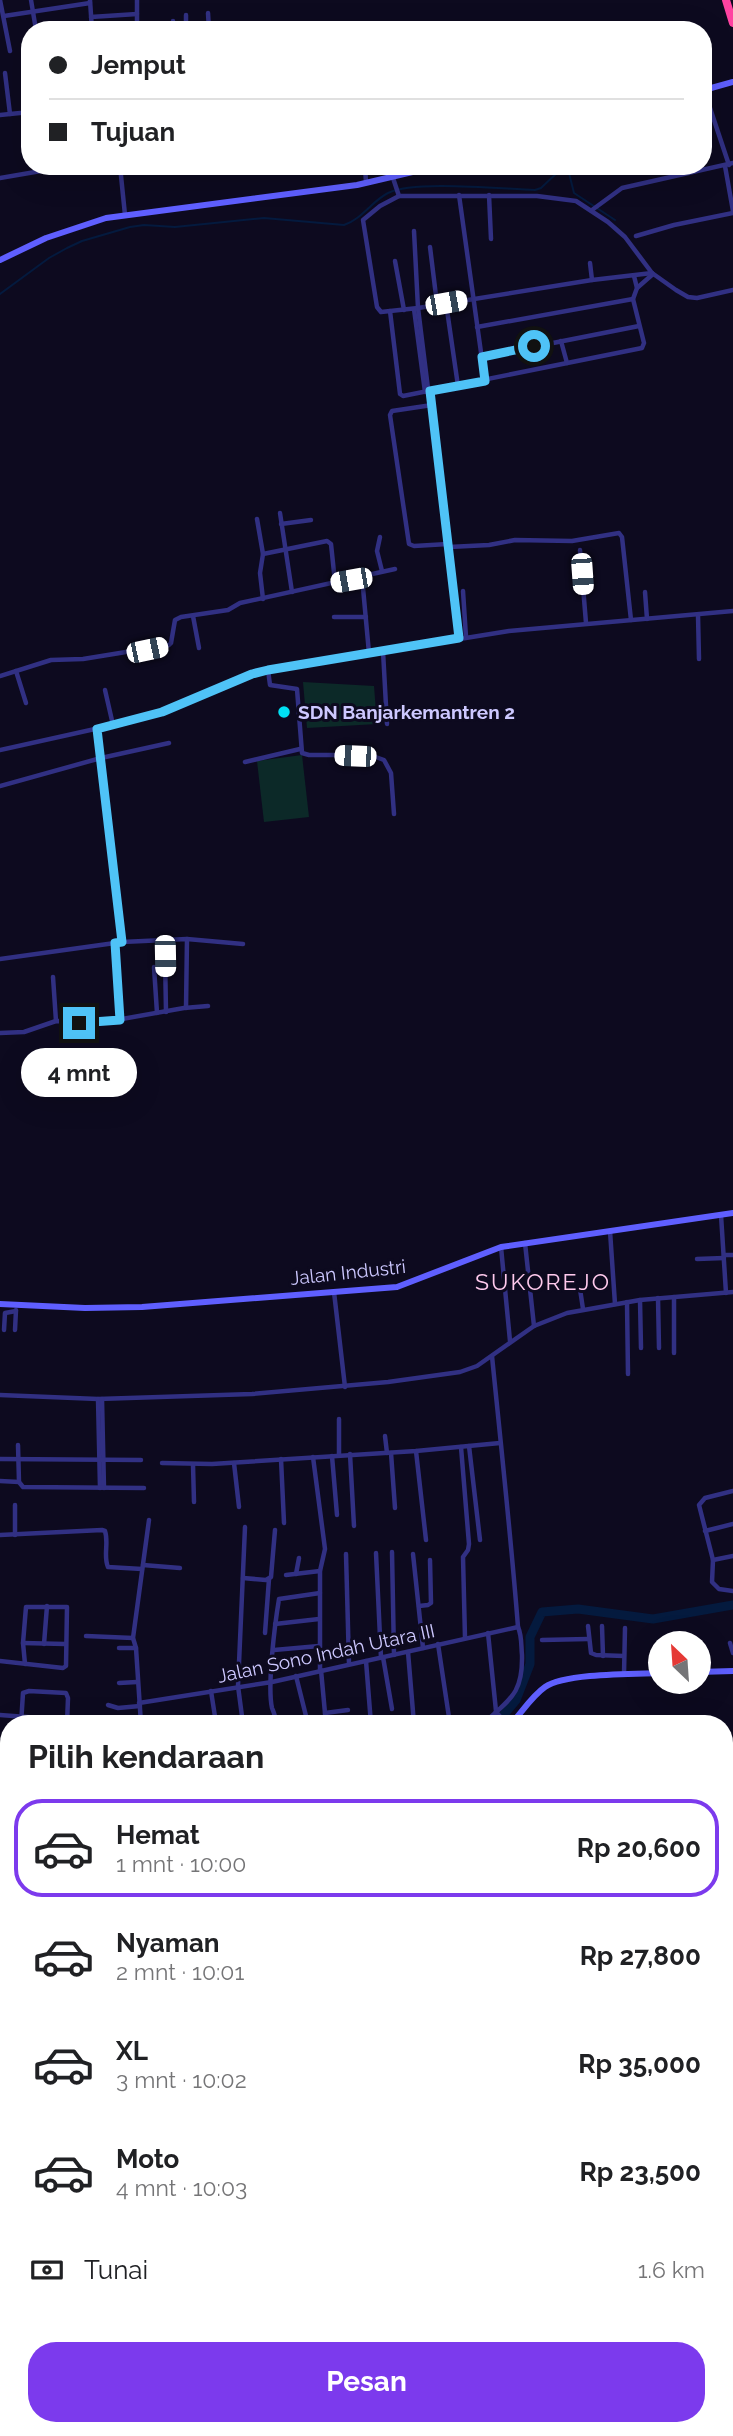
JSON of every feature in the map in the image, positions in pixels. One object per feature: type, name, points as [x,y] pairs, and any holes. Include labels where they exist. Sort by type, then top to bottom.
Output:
[{"type":"highway","points":[[726,0],[733,23]]},
{"type":"street","points":[[0,0],[10,51]]},
{"type":"street","points":[[31,0],[35,21]]},
{"type":"street","points":[[137,0],[137,21]]},
{"type":"street","points":[[4,16],[90,2],[91,21]]},
{"type":"street","points":[[208,13],[208,21]]},
{"type":"street","points":[[91,17],[137,14]]},
{"type":"street","points":[[186,15],[186,21]]},
{"type":"street","points":[[5,73],[10,114]]},
{"type":"street","points":[[712,88],[733,82]]},
{"type":"street","points":[[0,115],[21,113]]},
{"type":"street","points":[[636,236],[733,212],[729,164],[712,114]]},
{"type":"street","points":[[0,178],[21,173]]},
{"type":"street","points":[[121,175],[125,215]]},
{"type":"street","points":[[366,175],[366,183]]},
{"type":"street","points":[[0,260],[69,229],[125,215],[366,183],[404,175]]},
{"type":"street","points":[[594,208],[622,188],[680,175]]},
{"type":"street","points":[[393,178],[397,192]]},
{"type":"street","points":[[652,274],[592,280],[404,310],[378,310],[363,220],[397,192],[566,198],[594,208],[625,237],[652,274],[688,297],[697,298],[733,290]]},
{"type":"street","points":[[460,195],[485,381]]},
{"type":"street","points":[[489,195],[491,239]]},
{"type":"street","points":[[414,231],[416,308],[432,405],[459,638]]},
{"type":"street","points":[[430,247],[437,304]]},
{"type":"street","points":[[395,261],[404,310]]},
{"type":"street","points":[[590,263],[592,280]]},
{"type":"street","points":[[637,288],[652,274]]},
{"type":"street","points":[[390,311],[400,394],[403,396],[642,348],[644,343],[634,299],[637,288],[634,276]]},
{"type":"street","points":[[477,327],[634,299]]},
{"type":"street","points":[[446,303],[458,386]]},
{"type":"street","points":[[482,357],[639,326]]},
{"type":"street","points":[[561,341],[567,363]]},
{"type":"street","points":[[432,405],[392,411],[390,415],[409,544],[489,545],[514,540],[572,541],[619,533],[622,537],[631,621]]},
{"type":"street","points":[[280,513],[292,592]]},
{"type":"street","points":[[257,519],[263,554],[260,573],[263,598]]},
{"type":"street","points":[[281,524],[311,520]]},
{"type":"street","points":[[380,537],[377,549],[382,571]]},
{"type":"street","points":[[263,554],[329,542],[335,582]]},
{"type":"street","points":[[580,550],[586,623]]},
{"type":"street","points":[[0,677],[51,660],[83,659],[169,645],[172,643],[175,620],[181,617],[228,610],[240,603],[395,569]]},
{"type":"street","points":[[362,577],[369,653]]},
{"type":"street","points":[[463,591],[466,637]]},
{"type":"street","points":[[645,592],[647,619]]},
{"type":"street","points":[[0,750],[162,712],[252,674],[268,670],[466,637],[586,623],[733,611]]},
{"type":"street","points":[[698,615],[699,659]]},
{"type":"street","points":[[193,616],[199,648]]},
{"type":"street","points":[[334,617],[366,617]]},
{"type":"street","points":[[383,651],[387,724]]},
{"type":"street","points":[[268,670],[269,685],[295,687],[298,690],[300,749],[303,754],[370,755],[384,760],[391,772],[394,814]]},
{"type":"street","points":[[16,671],[26,703]]},
{"type":"street","points":[[106,690],[113,725]]},
{"type":"street","points":[[97,729],[122,942]]},
{"type":"street","points":[[0,786],[101,758],[169,744]]},
{"type":"street","points":[[246,762],[300,749]]},
{"type":"street","points":[[186,1008],[187,939]]},
{"type":"street","points":[[0,959],[122,942],[187,939],[243,944]]},
{"type":"street","points":[[115,943],[120,1020]]},
{"type":"street","points":[[165,956],[166,1012]]},
{"type":"street","points":[[154,967],[156,1013]]},
{"type":"street","points":[[53,977],[57,1021]]},
{"type":"street","points":[[0,1033],[24,1032],[57,1021],[89,1023],[120,1020],[208,1006]]},
{"type":"street","name":"Jalan Industri","points":[[0,1304],[16,1308],[131,1307],[404,1285],[501,1247],[733,1213]]},
{"type":"street","points":[[721,1215],[726,1293]]},
{"type":"street","points":[[610,1231],[615,1304]]},
{"type":"street","points":[[525,1243],[534,1326]]},
{"type":"street","points":[[501,1247],[510,1341]]},
{"type":"street","points":[[697,1259],[733,1255]]},
{"type":"street","points":[[580,1289],[583,1309]]},
{"type":"street","points":[[334,1292],[345,1387]]},
{"type":"street","points":[[0,1395],[100,1399],[252,1394],[345,1387],[460,1373],[477,1366],[510,1341],[550,1318],[583,1309],[640,1300],[733,1292]]},
{"type":"street","points":[[674,1297],[674,1353]]},
{"type":"street","points":[[658,1298],[659,1348]]},
{"type":"street","points":[[640,1300],[641,1348]]},
{"type":"street","points":[[627,1302],[628,1374]]},
{"type":"street","points":[[4,1330],[5,1313],[16,1308],[15,1330]]},
{"type":"street","points":[[492,1355],[521,1637],[521,1682],[516,1692],[494,1715]]},
{"type":"street","points":[[100,1399],[102,1488]]},
{"type":"street","points":[[339,1419],[339,1455]]},
{"type":"street","points":[[385,1436],[395,1508]]},
{"type":"street","points":[[162,1464],[234,1463],[500,1443]]},
{"type":"street","points":[[18,1445],[21,1486],[144,1488]]},
{"type":"street","points":[[469,1446],[480,1540]]},
{"type":"street","points":[[461,1447],[469,1544],[469,1549],[463,1555],[465,1638]]},
{"type":"street","points":[[416,1451],[426,1540]]},
{"type":"street","points":[[350,1454],[354,1526]]},
{"type":"street","points":[[332,1455],[337,1516]]},
{"type":"street","points":[[313,1457],[325,1549],[322,1552],[320,1571],[319,1619],[325,1713],[348,1710]]},
{"type":"street","points":[[0,1459],[141,1460]]},
{"type":"street","points":[[281,1459],[284,1523]]},
{"type":"street","points":[[234,1463],[239,1507]]},
{"type":"street","points":[[194,1465],[194,1502]]},
{"type":"street","points":[[0,1481],[19,1482]]},
{"type":"street","points":[[733,1491],[699,1502],[713,1560],[713,1584],[721,1590],[733,1591]]},
{"type":"street","points":[[15,1505],[15,1535]]},
{"type":"street","points":[[140,1715],[133,1638],[149,1520]]},
{"type":"street","points":[[705,1531],[733,1524]]},
{"type":"street","points":[[242,1715],[238,1686],[245,1527]]},
{"type":"street","points":[[0,1535],[102,1530],[107,1537],[108,1567],[180,1568]]},
{"type":"street","points":[[265,1633],[275,1530]]},
{"type":"street","points":[[392,1552],[394,1655]]},
{"type":"street","points":[[376,1553],[382,1658],[392,1709]]},
{"type":"street","points":[[413,1553],[423,1648]]},
{"type":"street","points":[[346,1554],[349,1664]]},
{"type":"street","points":[[713,1560],[733,1556]]},
{"type":"street","points":[[296,1574],[299,1558]]},
{"type":"street","points":[[419,1606],[431,1603],[430,1560]]},
{"type":"street","points":[[286,1574],[320,1571]]},
{"type":"street","points":[[243,1578],[269,1579]]},
{"type":"street","points":[[276,1715],[272,1710],[272,1682],[279,1599],[320,1593]]},
{"type":"street","points":[[44,1644],[47,1606]]},
{"type":"street","points":[[0,1661],[25,1664],[65,1667],[68,1608],[26,1607],[23,1615],[25,1664]]},
{"type":"street","points":[[275,1624],[319,1619]]},
{"type":"street","points":[[588,1626],[591,1653],[624,1656]]},
{"type":"street","points":[[602,1626],[603,1656]]},
{"type":"street","name":"Jalan Sono Indah Utara III","points":[[108,1705],[118,1709],[272,1682],[518,1627]]},
{"type":"street","points":[[624,1674],[625,1628]]},
{"type":"street","points":[[488,1633],[497,1712],[500,1715]]},
{"type":"street","points":[[86,1636],[133,1638]]},
{"type":"street","points":[[542,1640],[588,1639]]},
{"type":"street","points":[[23,1643],[65,1644]]},
{"type":"street","points":[[730,1643],[733,1653]]},
{"type":"street","points":[[438,1644],[449,1715]]},
{"type":"street","points":[[274,1650],[319,1646]]},
{"type":"street","points":[[119,1648],[136,1648]]},
{"type":"street","points":[[408,1652],[413,1715]]},
{"type":"street","points":[[366,1661],[370,1715]]},
{"type":"street","points":[[711,1672],[733,1671]]},
{"type":"street","points":[[516,1715],[548,1685],[570,1680],[648,1673]]},
{"type":"street","points":[[296,1676],[306,1715]]},
{"type":"street","points":[[119,1683],[137,1682]]},
{"type":"street","points":[[211,1691],[215,1715]]},
{"type":"street","points":[[20,1715],[24,1692],[64,1692],[68,1698],[67,1715]]},
{"type":"green space","points":[[303,682],[374,686],[377,724],[307,728]]},
{"type":"green space","points":[[302,755],[309,817],[264,822],[257,761]]},
{"type":"waterway","points":[[0,294],[67,248],[130,227],[175,227],[264,218],[344,225],[356,219],[388,193],[401,189],[459,186],[535,190],[555,175]]},
{"type":"waterway","points":[[570,175],[574,193],[615,220]]},
{"type":"waterway","points":[[504,1715],[516,1700],[530,1664],[530,1637],[542,1612],[578,1609],[653,1619],[733,1605]]},
{"type":"place","name":"SDN Banjarkemantren 2","points":[[284,712]]},
{"type":"district","name":"SUKOREJO","points":[[543,1282]]},
{"type":"route","points":[[79,1023],[120,1020],[115,943],[122,942],[97,729],[162,712],[252,674],[459,638],[430,391],[485,381],[482,357],[534,346]]}]
